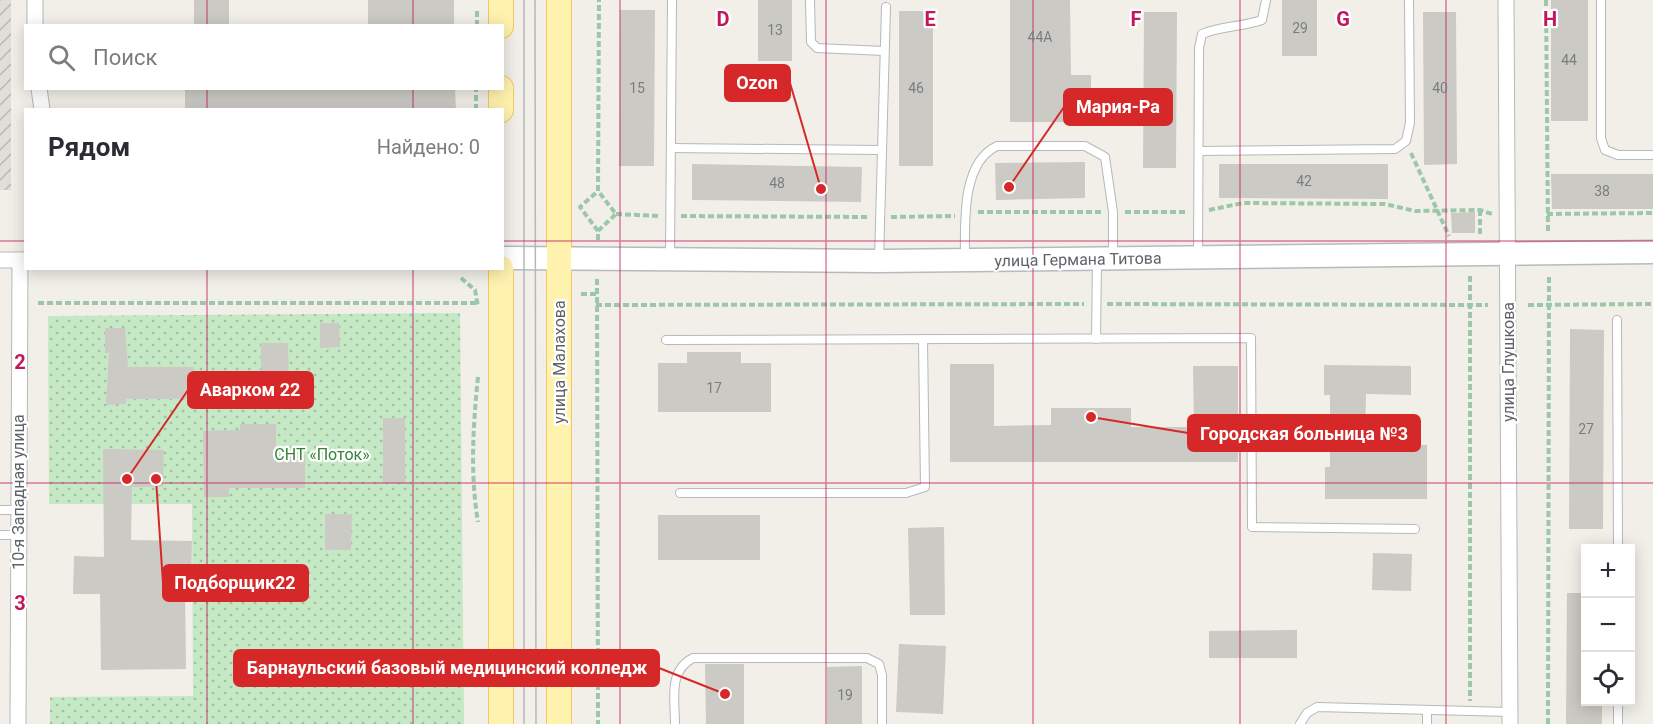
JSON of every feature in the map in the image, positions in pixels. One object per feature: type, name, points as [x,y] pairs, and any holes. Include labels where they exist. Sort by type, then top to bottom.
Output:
[{"type":"main road","points":[[501,0],[501,24]]},
{"type":"main road","name":"улица Малахова","points":[[559,0],[559,724]]},
{"type":"main road","points":[[501,90],[501,108]]},
{"type":"main road","points":[[501,270],[501,724]]},
{"type":"street","points":[[35,0],[35,24]]},
{"type":"street","name":"улица Глушкова","points":[[1506,0],[1510,718]]},
{"type":"street","points":[[39,90],[42,108]]},
{"type":"street","name":"улица Германа Титова","points":[[504,258],[879,261],[1653,252]]},
{"type":"street","points":[[0,260],[23,260]]},
{"type":"street","name":"10-я Западная улица","points":[[18,724],[18,510],[23,260]]},
{"type":"lane","points":[[670,260],[672,0]]},
{"type":"lane","points":[[810,0],[811,42],[817,48],[884,51]]},
{"type":"lane","points":[[1198,257],[1199,48],[1202,34],[1214,29],[1246,26],[1262,20],[1266,0]]},
{"type":"lane","points":[[1199,151],[1395,149],[1406,141],[1410,123],[1409,0]]},
{"type":"lane","points":[[1601,0],[1600,138],[1605,150],[1618,155],[1653,156]]},
{"type":"lane","points":[[879,261],[880,150],[886,7]]},
{"type":"lane","points":[[964,260],[965,214],[976,162],[985,152],[997,146],[1085,146],[1105,157],[1113,212],[1096,304],[1096,339]]},
{"type":"lane","points":[[671,148],[880,150]]},
{"type":"lane","points":[[1617,320],[1618,544]]},
{"type":"lane","points":[[666,340],[1251,338],[1252,527],[1415,529]]},
{"type":"lane","points":[[680,493],[906,493],[925,487],[922,339]]},
{"type":"lane","points":[[0,510],[18,510]]},
{"type":"lane","points":[[0,536],[18,536]]},
{"type":"lane","points":[[675,724],[676,675],[682,664],[693,658],[867,658],[879,664],[882,675],[882,724]]},
{"type":"lane","points":[[1618,706],[1618,724]]},
{"type":"lane","points":[[1300,724],[1306,713],[1317,707],[1470,712],[1510,718]]},
{"type":"lane","points":[[1427,711],[1427,724]]},
{"type":"path","points":[[599,0],[598,191],[616,214]]},
{"type":"path","points":[[1546,0],[1548,231]]},
{"type":"path","points":[[477,10],[477,24]]},
{"type":"path","points":[[476,108],[477,90]]},
{"type":"path","points":[[1406,141],[1450,239]]},
{"type":"path","points":[[598,191],[580,207],[598,231],[598,243]]},
{"type":"path","points":[[598,231],[616,214],[879,217],[1198,212],[1244,203],[1385,204],[1415,211],[1480,210],[1492,214]]},
{"type":"path","points":[[1470,239],[1480,238],[1480,210]]},
{"type":"path","points":[[1547,214],[1653,213]]},
{"type":"path","points":[[1470,276],[1470,712]]},
{"type":"path","points":[[1548,724],[1549,276]]},
{"type":"path","points":[[461,278],[477,294]]},
{"type":"path","points":[[597,278],[598,724]]},
{"type":"path","points":[[581,294],[596,294]]},
{"type":"path","points":[[38,303],[478,303]]},
{"type":"path","points":[[1528,305],[1653,304]]},
{"type":"path","points":[[596,305],[1488,305]]},
{"type":"shaded area","points":[[0,0],[11,0],[11,190],[0,190]]},
{"type":"green space","name":"СНТ «Поток»","points":[[460,313],[464,724],[50,724],[50,697],[193,696],[192,504],[49,504],[48,316]]},
{"type":"building","points":[[194,0],[229,0],[229,24],[194,24]]},
{"type":"building","points":[[368,0],[454,0],[454,24],[368,24]]},
{"type":"building","points":[[758,0],[792,0],[792,61],[758,61]]},
{"type":"building","points":[[1010,0],[1070,0],[1071,75],[1091,75],[1091,122],[1010,122]]},
{"type":"building","points":[[1282,0],[1317,0],[1317,56],[1282,56]]},
{"type":"building","points":[[1551,0],[1588,0],[1588,121],[1551,121]]},
{"type":"building","points":[[620,10],[655,10],[654,166],[619,166]]},
{"type":"building","points":[[899,11],[933,11],[933,166],[899,166]]},
{"type":"building","points":[[1144,12],[1177,12],[1176,168],[1143,168]]},
{"type":"building","points":[[1423,12],[1456,12],[1457,164],[1424,165]]},
{"type":"building","points":[[185,90],[455,90],[456,108],[185,108]]},
{"type":"building","points":[[1085,162],[1085,198],[996,200],[995,163]]},
{"type":"building","points":[[692,164],[862,167],[861,202],[692,200]]},
{"type":"building","points":[[1219,164],[1388,164],[1388,199],[1219,198]]},
{"type":"building","points":[[1551,174],[1653,174],[1653,209],[1552,209]]},
{"type":"building","points":[[1475,212],[1475,233],[1452,233],[1451,213]]},
{"type":"building","points":[[320,323],[339,323],[340,347],[320,348]]},
{"type":"building","points":[[105,328],[125,328],[128,367],[194,367],[194,399],[126,399],[126,404],[106,405],[109,353],[105,353]]},
{"type":"building","points":[[1570,329],[1604,330],[1603,529],[1569,529]]},
{"type":"building","points":[[261,343],[288,343],[289,379],[261,379]]},
{"type":"building","points":[[687,352],[741,352],[741,363],[771,363],[771,412],[658,412],[658,363],[687,363]]},
{"type":"building","points":[[950,364],[994,364],[994,426],[1051,425],[1051,408],[1131,408],[1131,427],[1194,427],[1193,366],[1238,366],[1238,462],[950,462]]},
{"type":"building","points":[[1324,365],[1411,366],[1411,395],[1366,394],[1365,444],[1427,445],[1427,499],[1325,499],[1325,467],[1330,467],[1330,395],[1324,395]]},
{"type":"building","points":[[383,418],[405,418],[405,483],[383,483]]},
{"type":"building","points":[[240,424],[276,424],[276,455],[305,455],[305,488],[229,488],[229,497],[204,497],[203,431],[240,430]]},
{"type":"building","points":[[103,449],[164,450],[163,487],[132,487],[131,540],[192,541],[191,589],[185,589],[186,669],[101,670],[100,594],[73,594],[74,556],[104,557]]},
{"type":"building","points":[[325,514],[352,514],[351,550],[325,550]]},
{"type":"building","points":[[658,515],[760,515],[760,560],[658,560]]},
{"type":"building","points":[[944,527],[945,615],[910,615],[908,528]]},
{"type":"building","points":[[1373,553],[1412,554],[1411,591],[1372,590]]},
{"type":"building","points":[[1567,593],[1581,593],[1581,706],[1602,706],[1602,724],[1566,724]]},
{"type":"building","points":[[1297,630],[1297,658],[1209,658],[1209,631]]},
{"type":"building","points":[[899,644],[946,646],[943,714],[896,712]]},
{"type":"building","points":[[705,664],[744,664],[744,724],[706,724]]},
{"type":"building","points":[[862,666],[862,724],[827,724],[827,667]]},
{"type":"tram line","points":[[524,0],[524,724]]},
{"type":"tram line","points":[[535,0],[536,724]]},
{"type":"place","name":"Мария-Ра","points":[[1009,187]]},
{"type":"place","name":"Ozon","points":[[821,189]]},
{"type":"place","name":"Городская больница №3","points":[[1091,417]]},
{"type":"place","name":"Аварком 22","points":[[127,479]]},
{"type":"place","name":"Подборщик22","points":[[156,479]]},
{"type":"place","name":"Барнаульский базовый медицинский колледж","points":[[725,694]]}]
